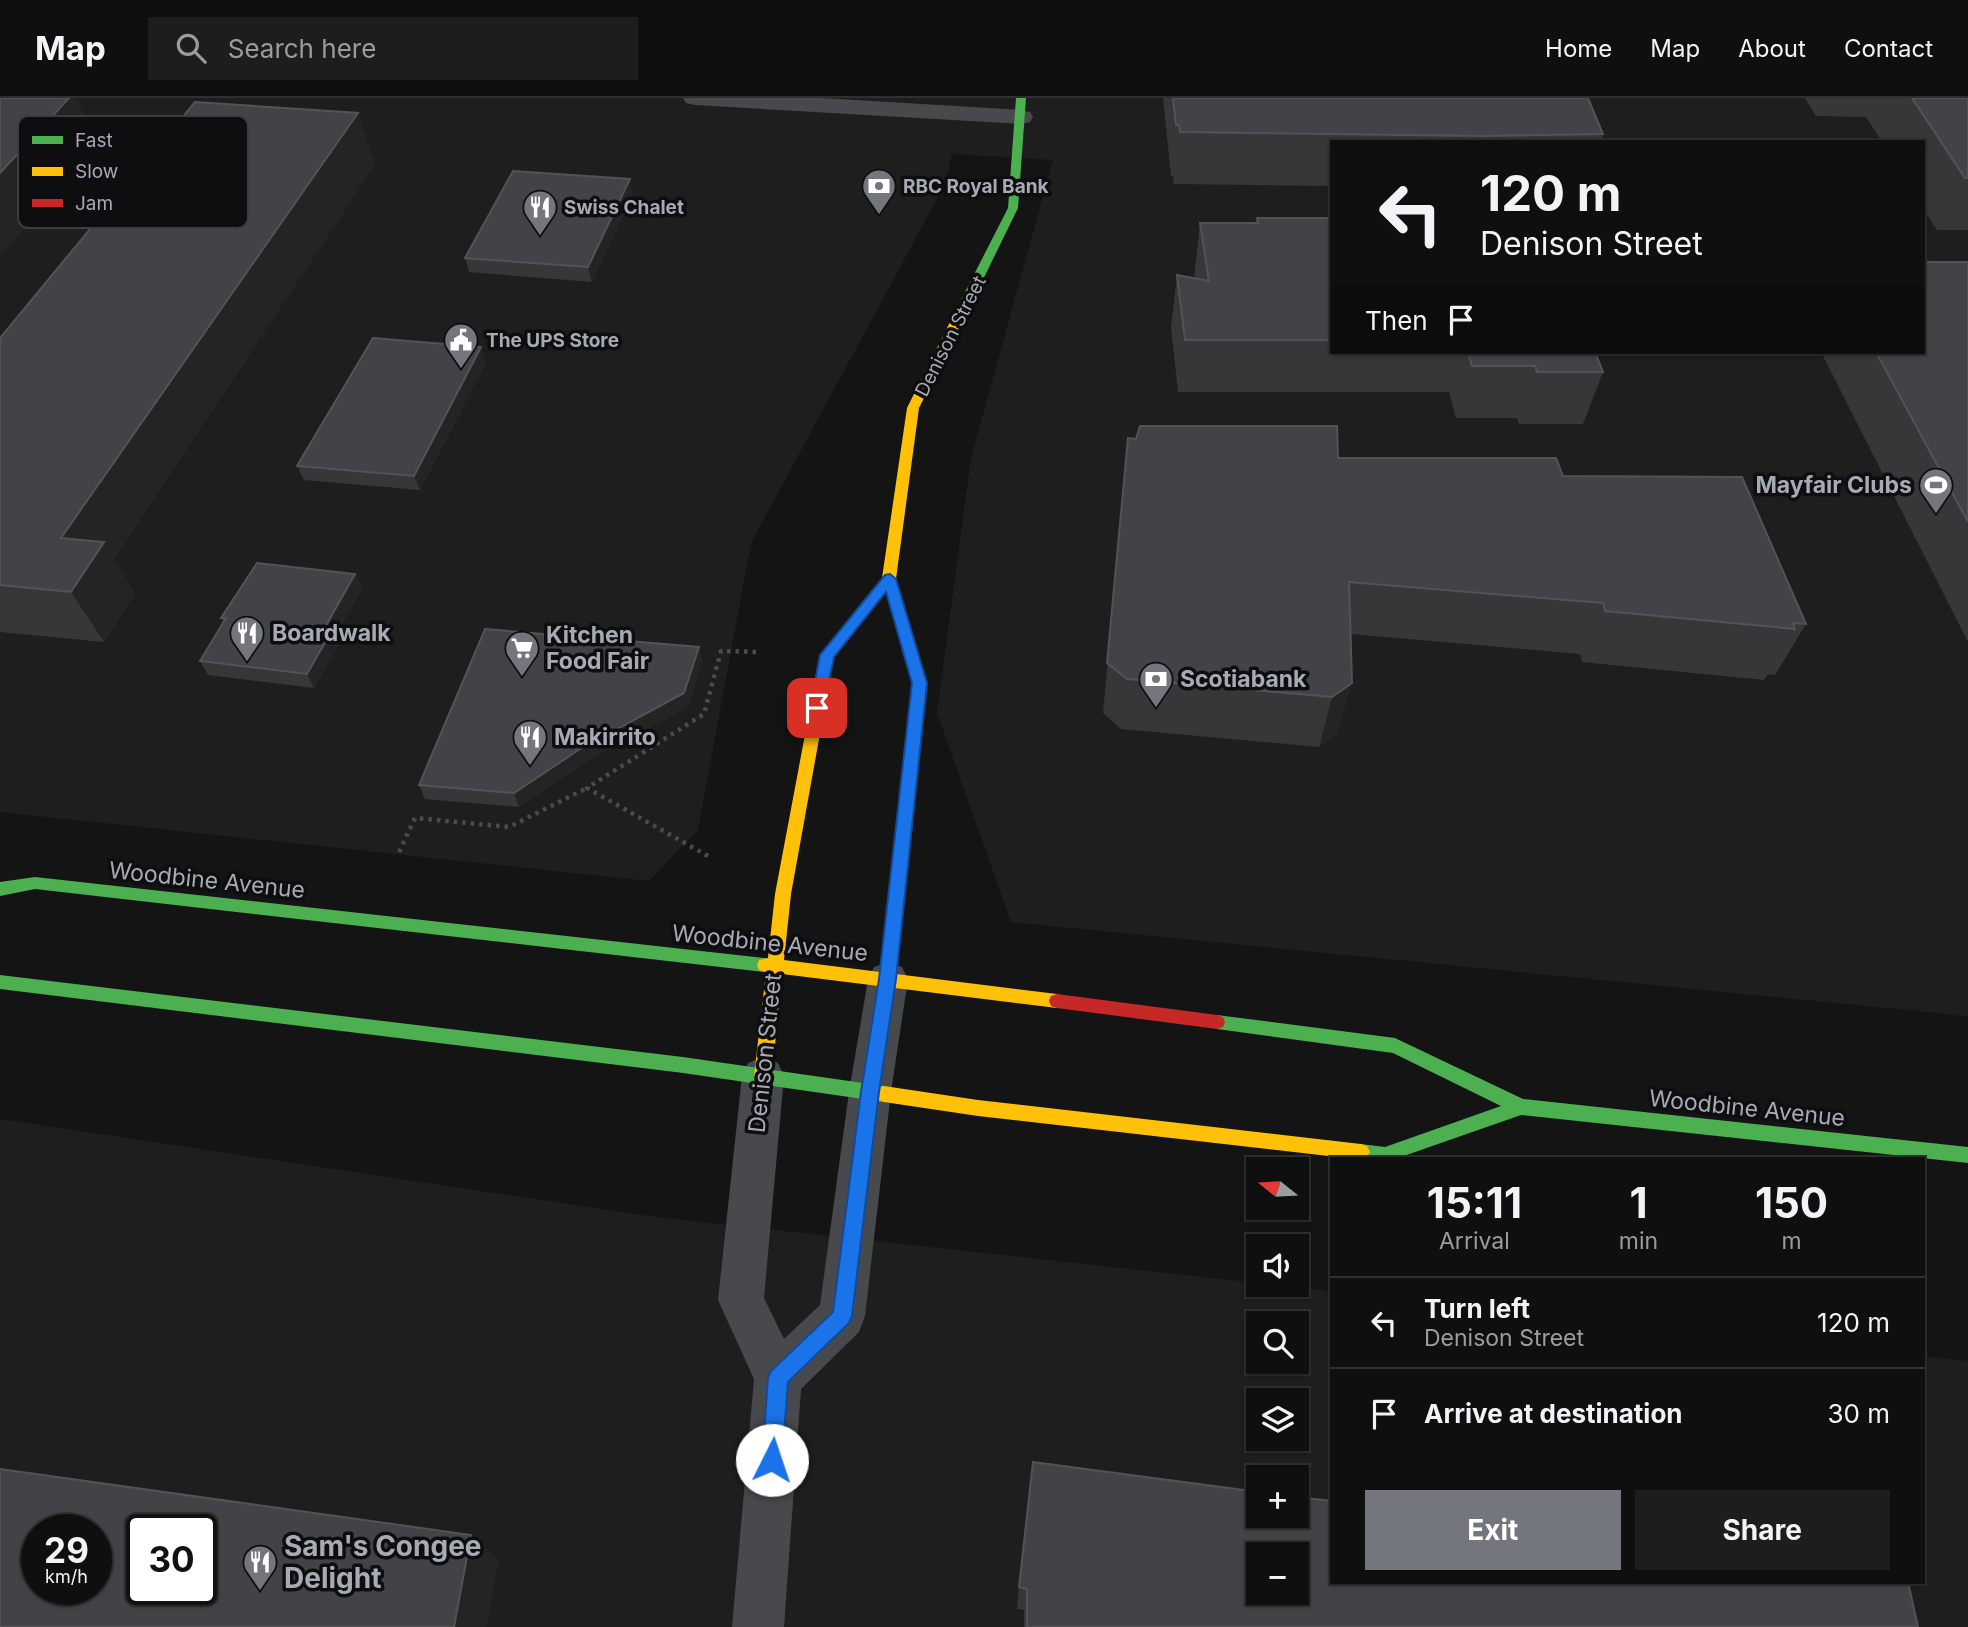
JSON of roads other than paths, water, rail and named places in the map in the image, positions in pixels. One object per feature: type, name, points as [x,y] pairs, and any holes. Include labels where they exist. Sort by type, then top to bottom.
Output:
[{"type":"main road","name":"Denison Street","points":[[888,979],[920,683],[890,579],[913,408],[1013,208],[1021,107]]},
{"type":"main road","name":"Denison Street","points":[[763,1076],[783,894],[827,655],[890,579]]},
{"type":"main road","name":"Woodbine Avenue","points":[[0,888],[35,883],[774,966],[1395,1046],[1521,1107],[1968,1155]]},
{"type":"main road","name":"Woodbine Avenue","points":[[0,982],[763,1076],[978,1108],[1385,1154],[1521,1107]]},
{"type":"street","points":[[695,98],[1021,107]]},
{"type":"street","name":"Denison Street","points":[[778,1378],[842,1316],[870,1092],[888,979]]},
{"type":"street","name":"Denison Street","points":[[758,1627],[778,1378],[741,1300],[763,1076]]},
{"type":"place","name":"RBC Royal Bank","points":[[879,216]]},
{"type":"place","name":"Swiss Chalet","points":[[540,237]]},
{"type":"place","name":"The UPS Store","points":[[461,370]]},
{"type":"place","name":"Mayfair Clubs","points":[[1936,515]]},
{"type":"place","name":"Boardwalk","points":[[247,663]]},
{"type":"place","name":"Kitchen Food Fair","points":[[522,678]]},
{"type":"place","name":"Scotiabank","points":[[1156,709]]},
{"type":"place","name":"Makirrito","points":[[530,767]]},
{"type":"place","name":"Sam's Congee Delight","points":[[260,1592]]}]
